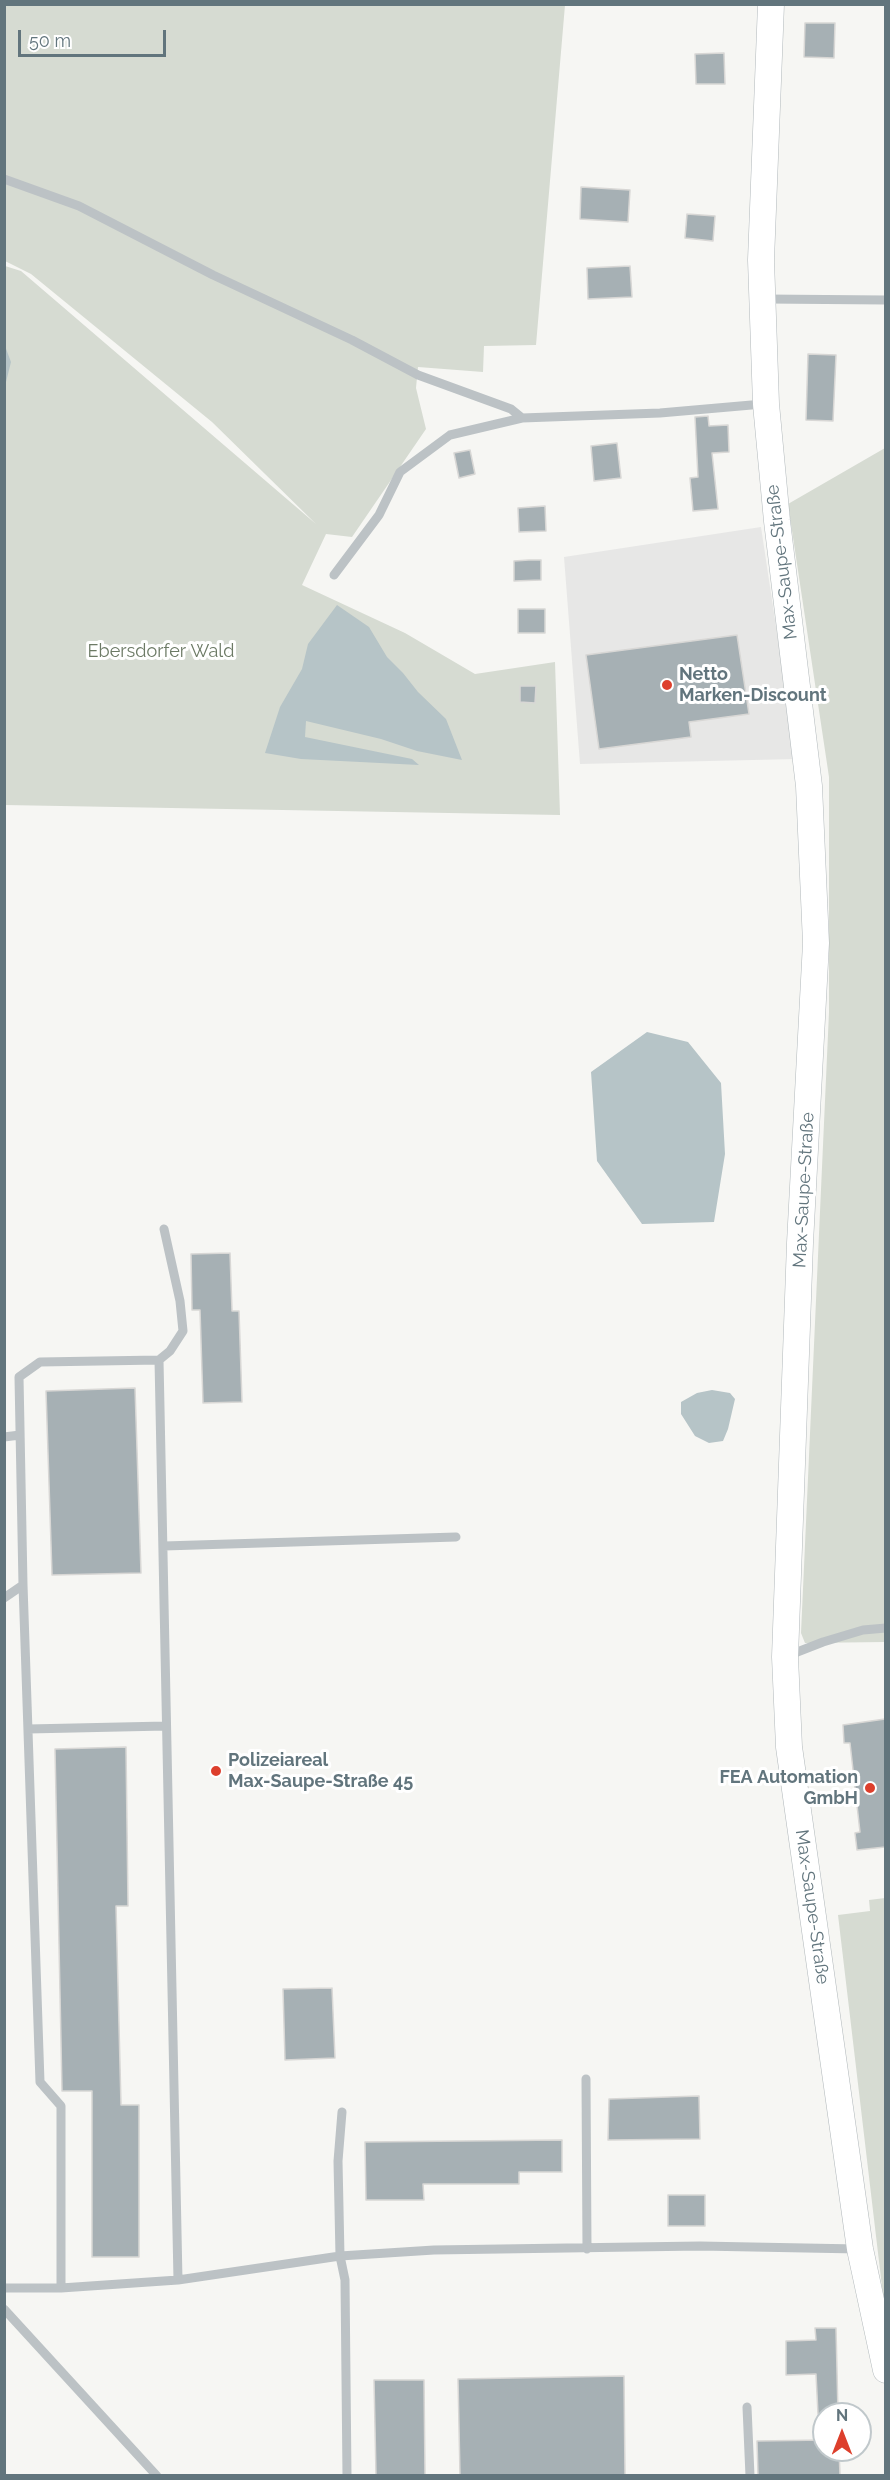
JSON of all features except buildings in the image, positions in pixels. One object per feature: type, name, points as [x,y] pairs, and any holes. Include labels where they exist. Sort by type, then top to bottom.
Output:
[{"type":"street","name":"Max-Saupe-Straße","points":[[771,4],[761,260],[766,404],[777,521],[809,786],[816,943],[800,1243],[785,1657],[789,1747],[860,2249],[881,2330],[885,2370]]},
{"type":"lane","points":[[4,179],[79,206],[213,275],[352,340],[418,375],[511,409],[522,418]]},
{"type":"lane","points":[[763,299],[885,300]]},
{"type":"lane","points":[[334,575],[379,515],[400,472],[450,435],[522,418],[660,413],[766,404]]},
{"type":"lane","points":[[61,2288],[61,2106],[40,2082],[23,1585],[19,1377],[40,1362],[159,1360],[170,1352],[183,1331],[180,1301],[164,1229]]},
{"type":"lane","points":[[159,1360],[178,2280]]},
{"type":"lane","points":[[4,1437],[20,1435]]},
{"type":"lane","points":[[164,1546],[456,1537]]},
{"type":"lane","points":[[4,1598],[23,1585]]},
{"type":"lane","points":[[785,1657],[863,1630],[885,1628]]},
{"type":"lane","points":[[28,1729],[166,1726]]},
{"type":"lane","points":[[586,2079],[587,2249]]},
{"type":"lane","points":[[342,2112],[338,2161],[340,2256],[345,2280],[347,2475]]},
{"type":"lane","points":[[4,2288],[61,2288],[178,2280],[340,2256],[434,2250],[700,2246],[860,2249]]},
{"type":"lane","points":[[4,2309],[157,2475]]},
{"type":"lane","points":[[747,2407],[750,2475]]},
{"type":"shaded area","points":[[5,346],[11,362],[4,386]]},
{"type":"shaded area","points":[[761,527],[796,759],[580,764],[564,557]]},
{"type":"shaded area","points":[[337,605],[369,627],[387,657],[446,719],[462,760],[417,751],[381,739],[306,721],[305,737],[412,759],[419,765],[301,759],[265,753],[280,707],[302,669],[308,644]]},
{"type":"shaded area","points":[[647,1032],[688,1042],[721,1083],[725,1154],[714,1222],[642,1224],[597,1161],[591,1072]]},
{"type":"shaded area","points":[[712,1390],[730,1393],[735,1399],[723,1441],[709,1443],[695,1436],[681,1414],[681,1402],[697,1393]]},
{"type":"green space","name":"Ebersdorfer Wald","points":[[5,5],[565,5],[536,345],[484,346],[483,372],[418,367],[416,388],[426,429],[352,537],[326,534],[302,585],[405,633],[475,674],[555,662],[560,815],[5,805],[5,266],[21,271],[316,524],[212,422],[31,274],[5,261]]},
{"type":"green space","points":[[885,448],[885,1642],[805,1643],[801,1633],[829,1012],[829,777],[788,504]]},
{"type":"green space","points":[[885,1898],[885,2312],[838,1915],[870,1911],[869,1900]]},
{"type":"place","name":"Netto Marken-Discount","points":[[667,685]]},
{"type":"place","name":"Polizeiareal Max-Saupe-Straße 45","points":[[216,1771]]},
{"type":"place","name":"FEA Automation GmbH","points":[[870,1788]]}]
